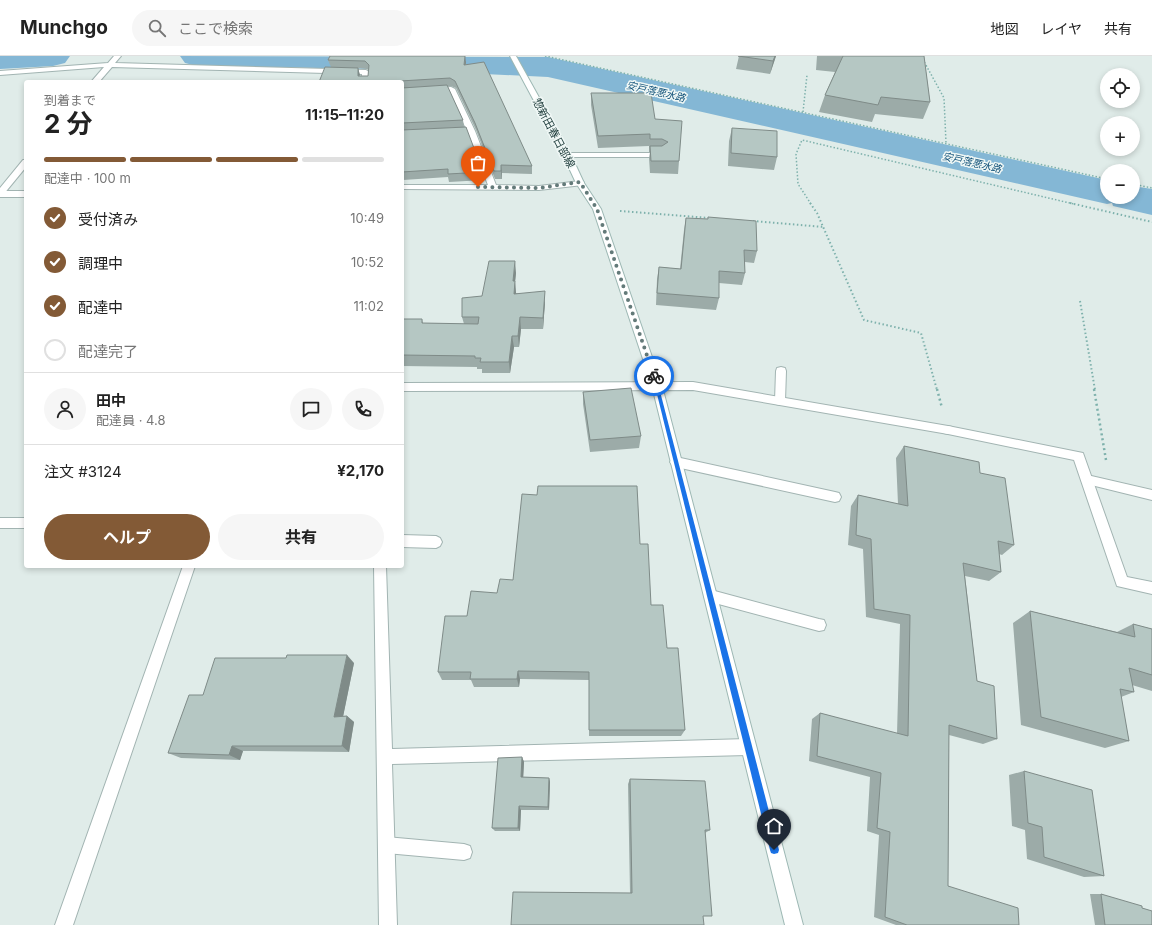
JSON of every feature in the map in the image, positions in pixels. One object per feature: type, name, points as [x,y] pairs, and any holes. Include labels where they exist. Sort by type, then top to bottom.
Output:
[{"type":"street","points":[[97,80],[118,56]]},
{"type":"street","name":"惣新田春日部線","points":[[513,56],[580,182],[597,209],[657,386],[748,747],[795,924]]},
{"type":"street","points":[[0,73],[109,66],[366,72],[365,80]]},
{"type":"street","points":[[404,92],[451,89],[467,131],[493,187]]},
{"type":"street","points":[[567,156],[661,155]]},
{"type":"street","points":[[0,193],[24,164]]},
{"type":"street","points":[[404,187],[539,188],[580,182]]},
{"type":"street","points":[[0,193],[24,194]]},
{"type":"street","points":[[780,401],[781,371]]},
{"type":"street","points":[[404,387],[693,386],[948,430],[1078,456],[1122,582],[1152,588]]},
{"type":"street","points":[[676,462],[835,497]]},
{"type":"street","points":[[1087,480],[1152,495]]},
{"type":"street","points":[[0,523],[24,523]]},
{"type":"street","points":[[404,541],[436,542]]},
{"type":"street","points":[[64,925],[188,568]]},
{"type":"street","points":[[380,568],[388,925]]},
{"type":"street","points":[[710,596],[819,625]]},
{"type":"street","points":[[385,757],[748,747]]},
{"type":"street","points":[[386,845],[464,852]]},
{"type":"path","points":[[545,56],[1100,176]]},
{"type":"path","points":[[921,56],[944,98],[946,143]]},
{"type":"path","points":[[803,112],[808,75]]},
{"type":"path","points":[[948,430],[921,333],[864,320],[818,213],[798,184],[796,154],[802,140],[1152,222]]},
{"type":"path","points":[[1140,185],[1152,188]]},
{"type":"path","points":[[597,209],[715,218]]},
{"type":"path","points":[[746,221],[824,227]]},
{"type":"path","points":[[1080,301],[1110,486]]},
{"type":"building","points":[[330,56],[465,56],[464,65],[484,62],[532,166],[501,165],[501,171],[494,171],[475,123],[455,81],[450,78],[404,81],[320,80],[325,67],[358,68],[358,76],[368,76],[369,65],[365,61],[328,60]]},
{"type":"building","points":[[738,56],[775,56],[773,61]]},
{"type":"building","points":[[843,56],[924,56],[930,102],[881,97],[878,105],[825,95]]},
{"type":"building","points":[[447,85],[463,120],[404,123],[404,88]]},
{"type":"building","points":[[591,93],[651,93],[655,119],[682,121],[679,161],[651,161],[650,146],[662,146],[668,142],[662,139],[650,139],[650,134],[598,136]]},
{"type":"building","points":[[466,127],[483,172],[448,174],[448,169],[404,172],[404,130]]},
{"type":"building","points":[[732,128],[777,131],[777,157],[731,153]]},
{"type":"building","points":[[708,217],[756,221],[757,251],[744,250],[745,273],[719,271],[719,298],[657,293],[659,267],[681,269],[686,218],[708,219]]},
{"type":"building","points":[[489,261],[515,261],[513,281],[515,281],[514,294],[545,291],[543,318],[520,317],[518,336],[512,336],[509,362],[480,362],[481,358],[475,358],[475,356],[404,355],[404,319],[422,319],[422,323],[478,324],[479,317],[462,317],[462,298],[482,296]]},
{"type":"building","points":[[631,388],[641,436],[590,440],[583,392]]},
{"type":"building","points":[[904,446],[979,462],[980,473],[1005,478],[1014,545],[998,541],[1001,572],[963,563],[977,681],[994,686],[997,739],[949,725],[948,886],[1018,908],[1019,925],[907,925],[885,917],[890,832],[877,828],[881,773],[817,756],[820,713],[908,736],[910,615],[874,609],[871,539],[856,535],[858,495],[908,506]]},
{"type":"building","points":[[538,486],[637,486],[640,544],[648,544],[651,605],[663,605],[667,648],[678,648],[685,730],[589,730],[589,672],[518,671],[517,679],[470,679],[471,672],[438,672],[445,616],[467,616],[471,591],[497,593],[500,579],[513,580],[522,494],[537,495]]},
{"type":"building","points":[[1030,611],[1135,637],[1133,624],[1152,629],[1152,675],[1129,668],[1134,692],[1120,689],[1129,741],[1041,717]]},
{"type":"building","points":[[287,655],[347,655],[334,717],[347,716],[342,746],[232,746],[229,755],[168,753],[189,695],[203,695],[215,658],[286,658]]},
{"type":"building","points":[[522,757],[521,777],[549,778],[548,807],[519,806],[518,828],[492,828],[498,758]]},
{"type":"building","points":[[1024,771],[1092,790],[1104,876],[1044,857],[1042,827],[1028,823]]},
{"type":"building","points":[[630,779],[705,781],[710,830],[705,830],[712,916],[703,916],[704,925],[511,925],[513,892],[632,893]]},
{"type":"building","points":[[1101,894],[1142,906],[1142,908],[1152,911],[1152,925],[1105,925]]},
{"type":"waterway","name":"安戸落悪水路","points":[[0,59],[53,56]]},
{"type":"waterway","name":"安戸落悪水路","points":[[197,56],[382,59],[548,67],[1100,190]]},
{"type":"waterway","name":"安戸落悪水路","points":[[1140,200],[1152,202]]},
{"type":"way so far","points":[[478,187],[539,188],[580,182],[597,209],[654,376]]},
{"type":"route","points":[[654,376],[774,850]]}]
